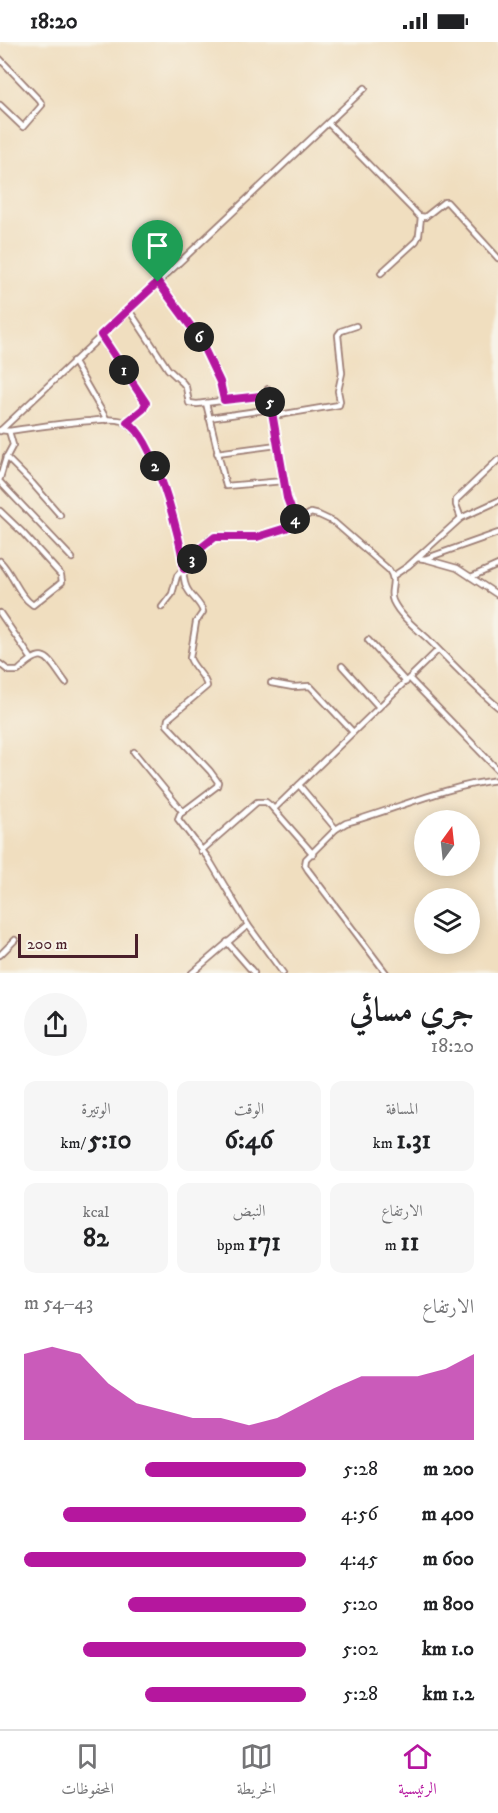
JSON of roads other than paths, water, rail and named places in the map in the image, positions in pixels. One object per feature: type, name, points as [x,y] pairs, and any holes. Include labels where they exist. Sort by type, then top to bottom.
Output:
[{"type":"street","points":[[0,105],[22,127],[42,105],[1,61]]},
{"type":"street","points":[[0,430],[365,88]]},
{"type":"street","points":[[328,123],[421,217]]},
{"type":"street","points":[[421,217],[425,217],[447,202],[498,258]]},
{"type":"street","points":[[381,273],[419,237],[421,217]]},
{"type":"street","points":[[158,282],[198,336],[220,382],[224,400]]},
{"type":"street","points":[[129,310],[168,369],[183,382],[189,403],[269,395]]},
{"type":"street","points":[[273,416],[339,405],[338,391],[342,373],[338,335],[341,331],[356,326]]},
{"type":"street","points":[[101,335],[146,403],[143,409],[127,422]]},
{"type":"street","points":[[73,361],[107,420]]},
{"type":"street","points":[[268,389],[287,498],[296,522]]},
{"type":"street","points":[[216,401],[221,393]]},
{"type":"street","points":[[206,403],[226,486],[284,481]]},
{"type":"street","points":[[209,418],[271,409]]},
{"type":"street","points":[[0,430],[9,431],[107,420],[127,422],[138,432],[147,447],[168,496],[182,554],[187,590],[195,601],[201,604],[203,612],[196,622],[190,658],[205,679],[207,686],[168,719],[167,725],[218,782],[217,786],[178,817],[179,822],[283,973]]},
{"type":"street","points":[[9,431],[13,446],[1,470],[0,480],[72,558]]},
{"type":"street","points":[[217,453],[277,445]]},
{"type":"street","points":[[6,457],[60,515]]},
{"type":"street","points":[[461,518],[456,500],[498,460]]},
{"type":"street","points":[[393,576],[417,558],[461,518],[498,501]]},
{"type":"street","points":[[0,511],[61,575],[62,582],[33,605],[30,604],[18,589],[8,569],[0,561]]},
{"type":"street","points":[[162,607],[172,594],[176,578],[201,548],[215,537],[257,537],[286,528],[311,513],[334,522],[393,576],[393,601],[459,672],[498,707]]},
{"type":"street","points":[[425,559],[498,533]]},
{"type":"street","points":[[417,558],[451,565],[498,595]]},
{"type":"street","points":[[471,577],[498,565]]},
{"type":"street","points":[[0,613],[32,658]]},
{"type":"street","points":[[368,640],[498,770]]},
{"type":"street","points":[[274,809],[438,650]]},
{"type":"street","points":[[0,664],[9,671],[18,672],[32,658],[38,656],[48,659],[66,683]]},
{"type":"street","points":[[342,666],[380,707]]},
{"type":"street","points":[[271,683],[293,687],[310,686],[353,732]]},
{"type":"street","points":[[134,752],[183,812]]},
{"type":"street","points":[[386,973],[305,865],[306,859],[336,829],[346,823],[433,795],[498,780]]},
{"type":"street","points":[[299,785],[336,829]]},
{"type":"street","points":[[201,851],[257,802],[266,802],[313,854]]},
{"type":"street","points":[[192,973],[248,925]]},
{"type":"street","points":[[0,955],[15,940]]},
{"type":"street","points":[[227,942],[254,973]]}]
